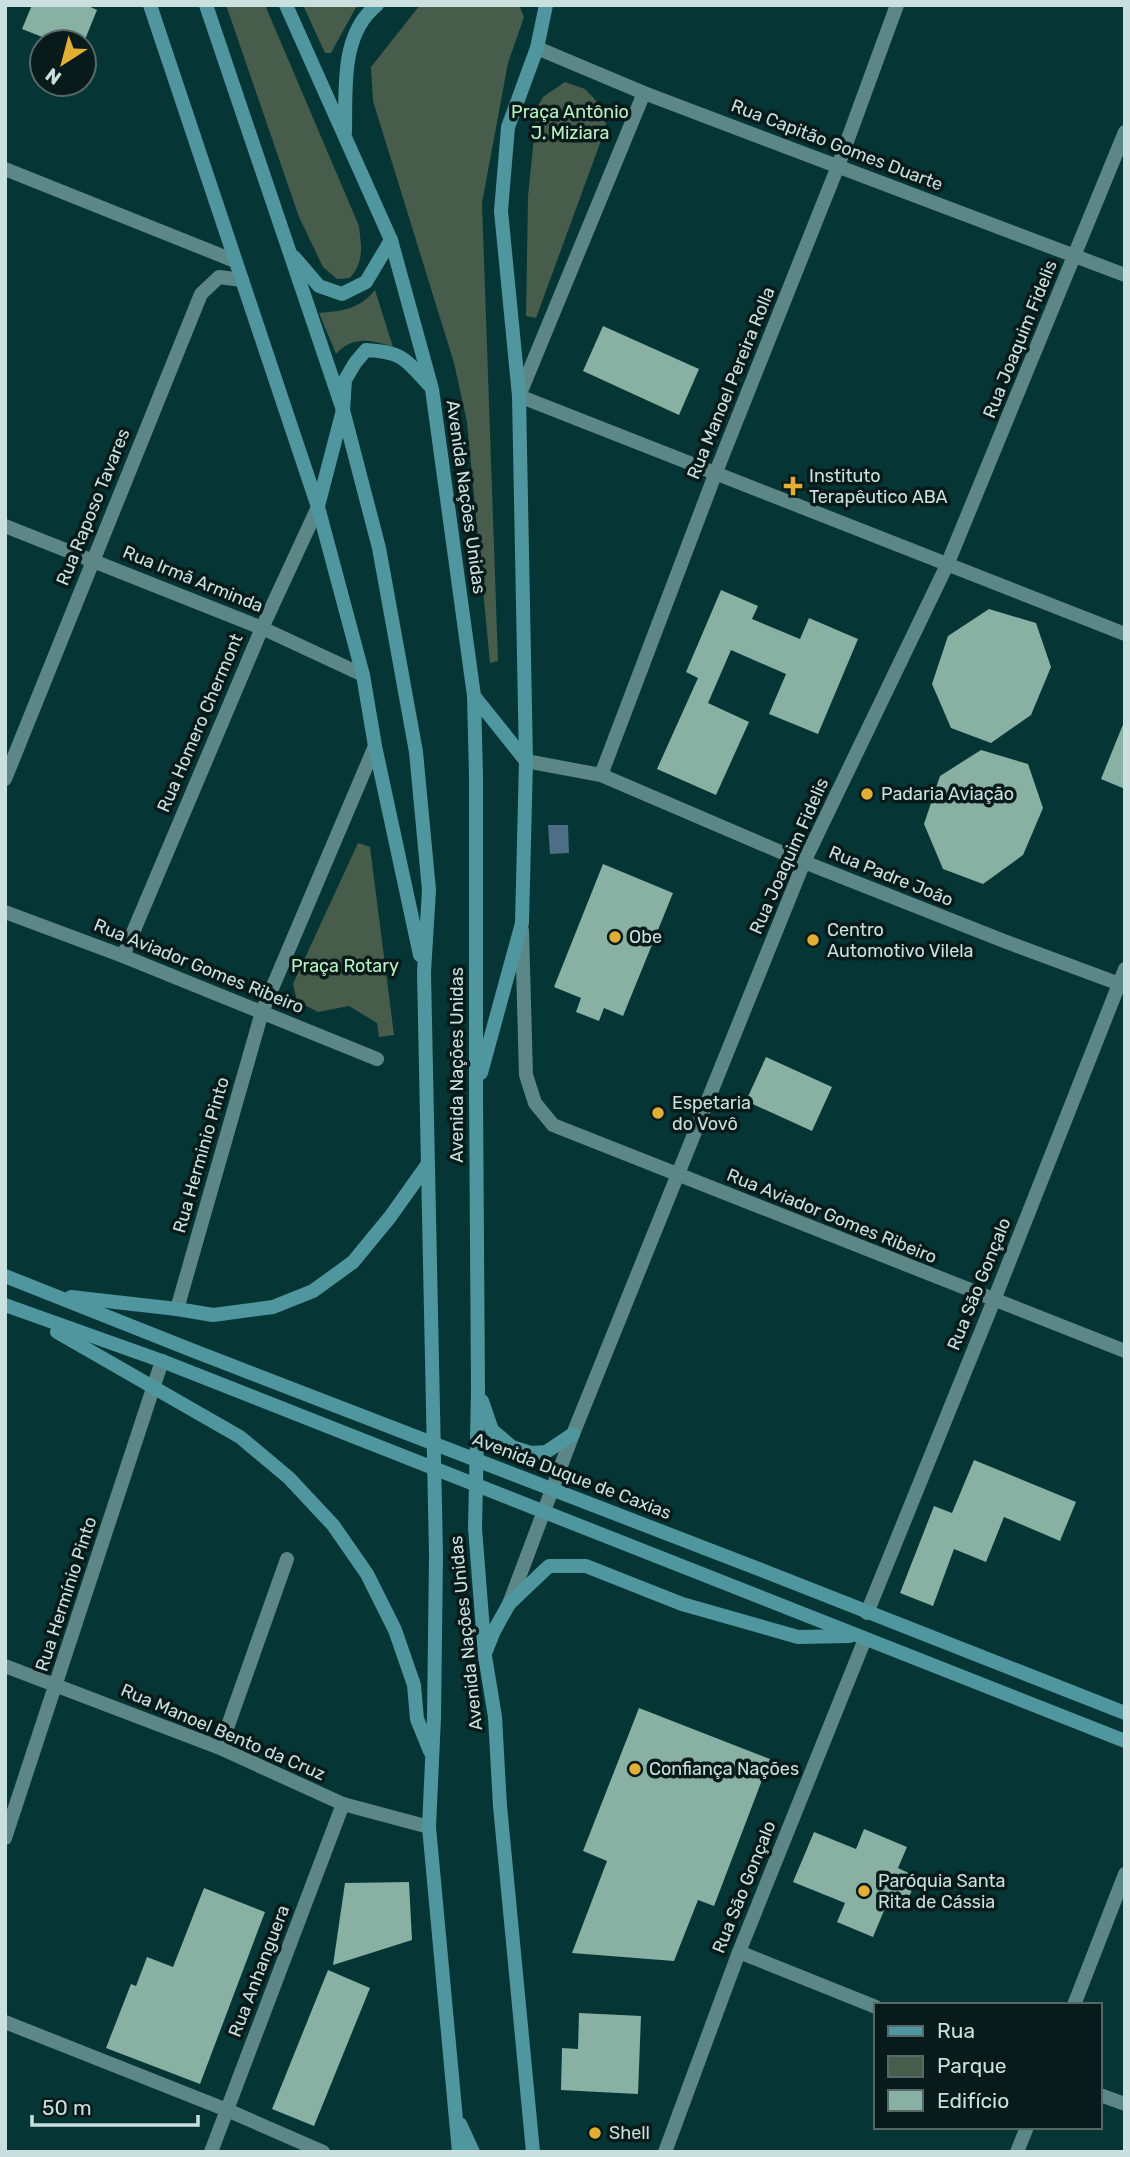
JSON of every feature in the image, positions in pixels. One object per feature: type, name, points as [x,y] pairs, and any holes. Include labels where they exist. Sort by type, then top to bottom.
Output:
[{"type":"main road","name":"Avenida Nações Unidas","points":[[150,5],[318,507],[363,675],[375,746],[424,972]]},
{"type":"main road","name":"Avenida Nações Unidas","points":[[206,5],[343,410],[379,548],[416,752],[429,890],[424,972],[436,1555],[429,1826],[458,2152]]},
{"type":"main road","name":"Avenida Nações Unidas","points":[[286,5],[391,240],[432,389],[474,696],[478,1392],[475,1528],[485,1656],[495,1717],[500,1806],[532,2151]]},
{"type":"main road","points":[[344,136],[348,60],[352,39],[368,13],[377,5]]},
{"type":"main road","points":[[476,1092],[522,923],[526,761],[519,396],[501,211],[508,127],[537,48],[546,5]]},
{"type":"main road","points":[[288,251],[319,286],[342,294],[366,282],[391,240]]},
{"type":"main road","points":[[318,507],[343,410],[345,380],[366,350],[387,351],[403,357],[432,389]]},
{"type":"main road","points":[[474,696],[526,761]]},
{"type":"main road","points":[[52,1295],[213,1315],[272,1307],[313,1291],[353,1262],[390,1217],[427,1164]]},
{"type":"main road","name":"Avenida Duque de Caxias","points":[[5,1276],[1125,1713]]},
{"type":"main road","points":[[5,1305],[163,1361],[1125,1741]]},
{"type":"main road","points":[[29,1315],[240,1437],[289,1478],[333,1525],[367,1574],[395,1630],[414,1685],[417,1718],[431,1756]]},
{"type":"main road","points":[[478,1392],[492,1430],[512,1447],[531,1453],[546,1452],[573,1434]]},
{"type":"main road","points":[[485,1656],[494,1631],[509,1604],[549,1566],[586,1566],[682,1604],[799,1637],[860,1637]]},
{"type":"main road","points":[[456,2116],[473,2152]]},
{"type":"street","name":"Rua Manoel Pereira Rolla","points":[[601,775],[716,472],[838,166],[897,5]]},
{"type":"street","name":"Rua Capitão Gomes Duarte","points":[[537,48],[644,93],[1125,275]]},
{"type":"street","points":[[644,93],[519,396],[1125,634]]},
{"type":"street","name":"Rua Joaquim Fidelis","points":[[509,1604],[573,1434],[804,862],[947,565],[1125,132]]},
{"type":"street","points":[[5,169],[235,261]]},
{"type":"street","name":"Rua Raposo Tavares","points":[[5,779],[201,294],[219,277],[242,280]]},
{"type":"street","name":"Rua Homero Chermont","points":[[122,956],[262,628],[318,507]]},
{"type":"street","name":"Rua Irmã Arminda","points":[[5,526],[262,628],[363,675]]},
{"type":"street","points":[[262,1012],[375,746]]},
{"type":"street","name":"Rua Padre João","points":[[526,761],[601,775],[804,862],[1122,985]]},
{"type":"street","name":"Rua Aviador Gomes Ribeiro","points":[[5,912],[377,1059]]},
{"type":"street","name":"Rua Aviador Gomes Ribeiro","points":[[522,923],[526,1075],[536,1103],[553,1125],[1125,1351]]},
{"type":"street","name":"Rua São Gonçalo","points":[[867,1613],[1122,985],[1125,969]]},
{"type":"street","name":"Rua Herminio Pinto","points":[[177,1309],[262,1012]]},
{"type":"street","name":"Rua Hermínio Pinto","points":[[5,1838],[163,1361]]},
{"type":"street","points":[[220,1748],[287,1559]]},
{"type":"street","name":"Rua São Gonçalo","points":[[665,2152],[860,1637]]},
{"type":"street","name":"Rua Manoel Bento da Cruz","points":[[5,1665],[220,1748],[344,1804],[429,1826]]},
{"type":"street","name":"Rua Anhanguera","points":[[211,2152],[344,1804]]},
{"type":"street","points":[[1075,2003],[1125,1874]]},
{"type":"street","points":[[739,1952],[874,2006]]},
{"type":"street","points":[[5,2022],[227,2110],[323,2152]]},
{"type":"street","points":[[1102,2096],[1125,2104]]},
{"type":"street","points":[[1017,2152],[1026,2129]]},
{"type":"green space","points":[[226,5],[265,5],[359,226],[360,259],[350,278],[337,279],[323,267],[299,217]]},
{"type":"green space","points":[[303,5],[359,5],[331,53],[325,53]]},
{"type":"green space","points":[[420,5],[519,5],[524,17],[508,63],[482,203],[498,661],[490,663],[467,422],[454,363],[373,101],[371,67]]},
{"type":"green space","name":"Praça Antônio J. Miziara","points":[[565,82],[585,89],[604,109],[606,127],[536,318],[526,316],[528,196],[537,108],[543,97]]},
{"type":"green space","points":[[375,290],[393,347],[363,341],[349,344],[336,354],[319,313],[350,308]]},
{"type":"green space","name":"Praça Rotary","points":[[358,843],[370,847],[394,1035],[379,1037],[377,1023],[349,1006],[318,1012],[297,1001],[293,984]]},
{"type":"water","points":[[548,825],[568,825],[569,853],[550,854]]},
{"type":"building","points":[[32,5],[86,5],[97,10],[90,28],[28,28],[28,31],[22,29]]},
{"type":"building","points":[[603,326],[699,369],[679,415],[583,371]]},
{"type":"building","points":[[721,590],[758,606],[752,619],[800,639],[809,618],[858,639],[818,734],[769,714],[786,674],[731,650],[708,703],[749,722],[716,795],[657,769],[698,678],[686,672]]},
{"type":"building","points":[[989,609],[1036,623],[1051,667],[1031,715],[991,743],[951,728],[932,684],[948,636]]},
{"type":"building","points":[[1125,722],[1125,789],[1101,779]]},
{"type":"building","points":[[981,750],[1028,764],[1043,808],[1023,855],[983,884],[943,869],[924,824],[940,776]]},
{"type":"building","points":[[603,864],[673,893],[623,1016],[604,1008],[599,1021],[576,1012],[581,998],[554,987]]},
{"type":"building","points":[[766,1057],[832,1087],[812,1131],[746,1101]]},
{"type":"building","points":[[974,1460],[1076,1502],[1060,1541],[1004,1517],[986,1562],[954,1549],[933,1606],[900,1593],[934,1506],[952,1513]]},
{"type":"building","points":[[639,1708],[770,1759],[714,1906],[698,1900],[674,1961],[572,1953],[607,1861],[583,1851]]},
{"type":"building","name":"Paróquia Santa Rita de Cássia","points":[[864,1829],[907,1847],[898,1868],[917,1877],[905,1907],[888,1901],[873,1937],[837,1922],[845,1903],[793,1882],[814,1832],[856,1849]]},
{"type":"building","points":[[409,1882],[412,1940],[333,1965],[345,1883]]},
{"type":"building","points":[[204,1888],[265,1912],[200,2084],[106,2048],[131,1984],[136,1986],[147,1957],[173,1967]]},
{"type":"building","points":[[328,1970],[370,1988],[314,2126],[272,2109]]},
{"type":"building","points":[[579,2013],[641,2016],[638,2094],[561,2090],[562,2048],[578,2049]]},
{"type":"place","name":"Instituto Terapêutico ABA","points":[[793,486]]},
{"type":"place","name":"Padaria Aviação","points":[[867,794]]},
{"type":"place","name":"Obe","points":[[615,937]]},
{"type":"place","name":"Centro Automotivo Vilela","points":[[813,940]]},
{"type":"place","name":"Espetaria do Vovô","points":[[658,1113]]},
{"type":"place","name":"Confiança Nações","points":[[635,1769]]},
{"type":"place","name":"Paróquia Santa Rita de Cássia","points":[[864,1891]]},
{"type":"place","name":"Shell","points":[[595,2133]]}]
